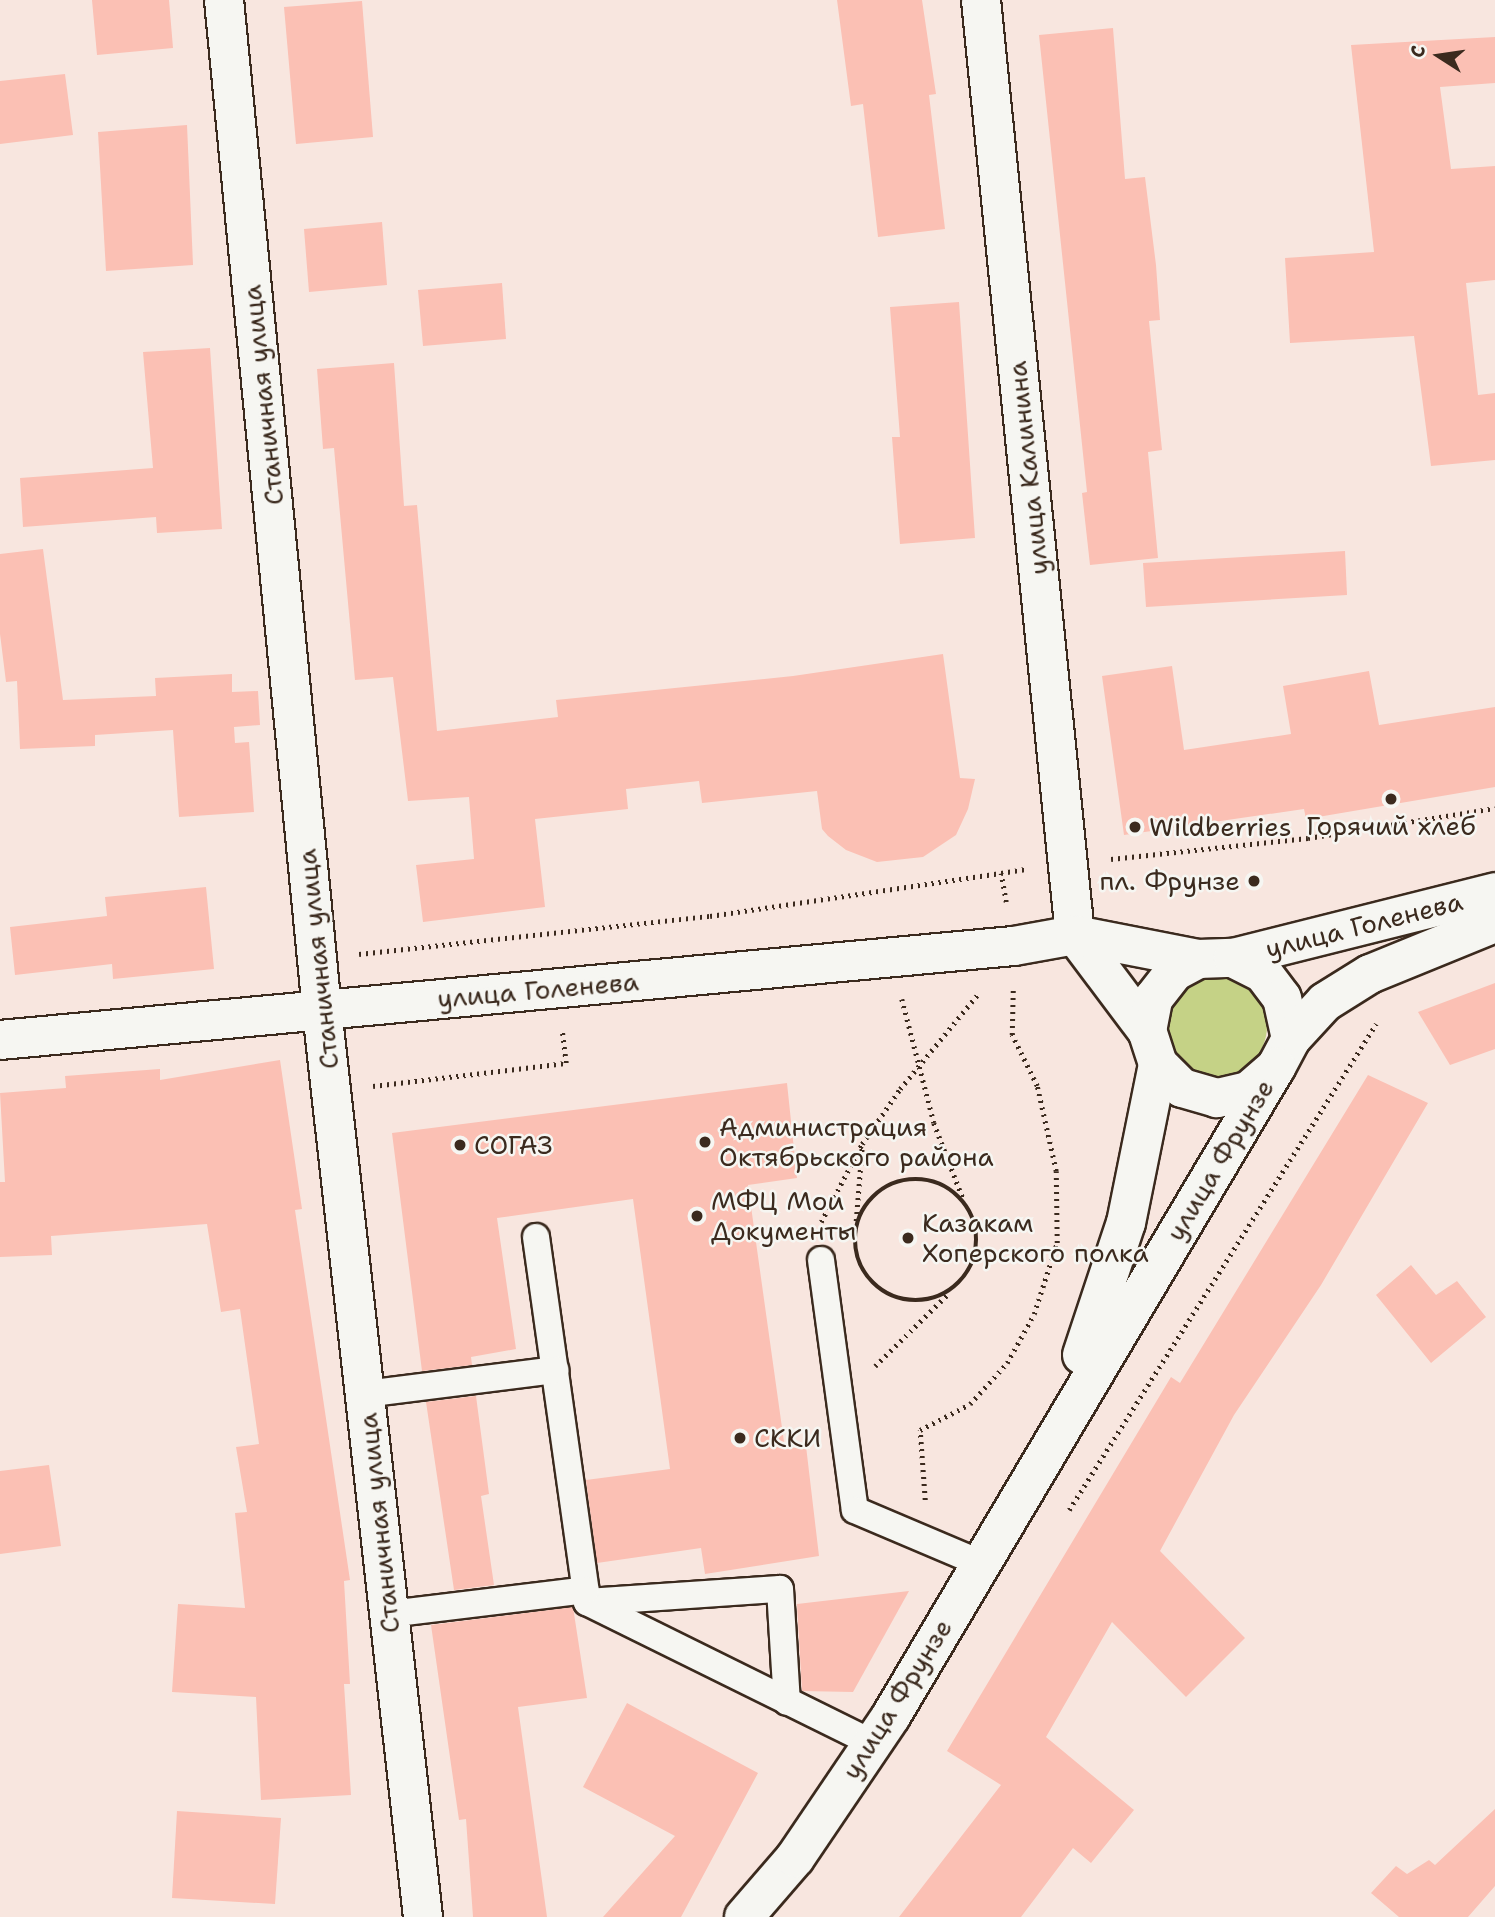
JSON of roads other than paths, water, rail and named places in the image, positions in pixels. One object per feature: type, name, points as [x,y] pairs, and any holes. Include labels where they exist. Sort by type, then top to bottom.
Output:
[{"type":"street","name":"Станичная улица","points":[[224,0],[323,1010],[423,1917]]},
{"type":"street","name":"улица Калинина","points":[[981,0],[1075,935]]},
{"type":"street","name":"улица Голенева","points":[[0,1040],[1014,946],[1075,935],[1216,959],[1495,892]]},
{"type":"street","name":"улица Голенева","points":[[1284,1053],[1325,1002],[1370,974],[1495,923]]},
{"type":"street","points":[[1075,935],[1153,1048],[1182,1088],[1217,1098],[1248,1091],[1284,1053],[1282,998],[1263,973],[1216,959],[1174,972],[1153,999],[1153,1048]]},
{"type":"street","name":"улица Фрунзе","points":[[1034,1470],[1100,1309],[1126,1223],[1153,1048]]},
{"type":"street","name":"улица Фрунзе","points":[[744,1917],[795,1858],[872,1743],[1284,1053]]},
{"type":"lane","points":[[536,1237],[586,1596]]},
{"type":"lane","points":[[821,1260],[855,1510],[980,1563]]},
{"type":"lane","points":[[365,1394],[555,1370]]},
{"type":"lane","points":[[389,1614],[586,1596],[780,1589],[787,1702]]},
{"type":"lane","points":[[586,1596],[787,1702],[872,1743]]},
{"type":"place","name":"Горячий хлеб","points":[[1391,799]]},
{"type":"place","name":"Wildberries","points":[[1135,827]]},
{"type":"place","name":"пл. Фрунзе","points":[[1254,881]]},
{"type":"place","name":"Администрация Октябрьского района","points":[[705,1142]]},
{"type":"place","name":"СОГАЗ","points":[[460,1145]]},
{"type":"place","name":"МФЦ Мои Документы","points":[[697,1216]]},
{"type":"place","name":"Казакам Хоперского полка","points":[[908,1238]]},
{"type":"place","name":"СККИ","points":[[740,1438]]}]
